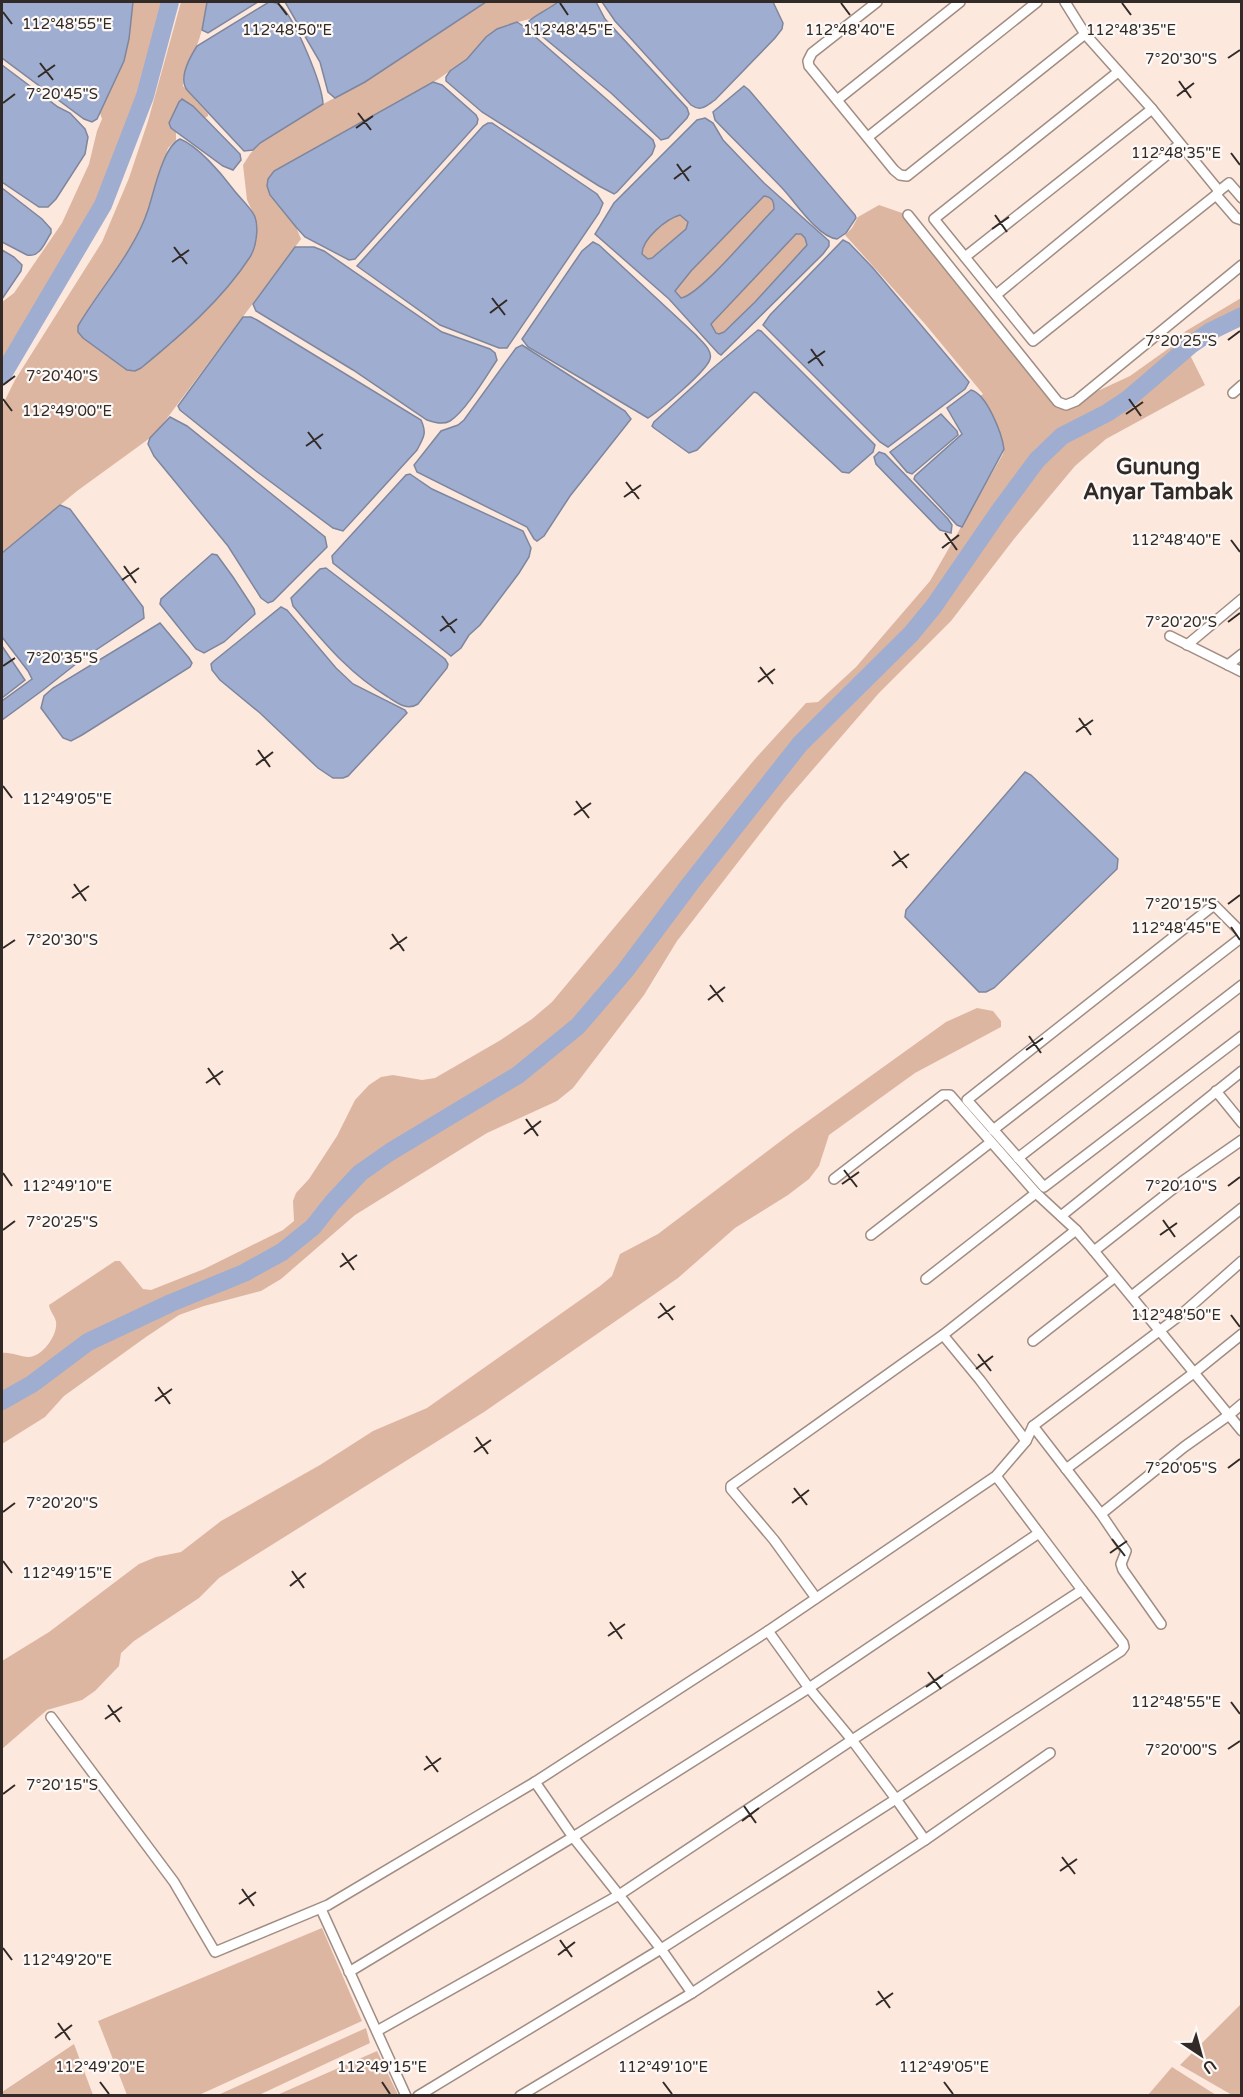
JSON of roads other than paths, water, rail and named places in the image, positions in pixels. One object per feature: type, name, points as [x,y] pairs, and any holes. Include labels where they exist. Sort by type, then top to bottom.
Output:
[{"type":"street","points":[[877,2],[812,53],[808,61],[809,66],[900,175],[907,176],[1085,34]]},
{"type":"street","points":[[837,100],[960,2]]},
{"type":"street","points":[[868,137],[1037,2]]},
{"type":"street","points":[[1065,2],[1085,34],[1152,109],[1236,218],[1242,220]]},
{"type":"street","points":[[1118,72],[934,219],[1033,341],[1229,183],[1242,198]]},
{"type":"street","points":[[965,257],[1152,109]]},
{"type":"street","points":[[996,295],[1180,144]]},
{"type":"street","points":[[908,215],[1058,402],[1066,405],[1076,401],[1242,265]]},
{"type":"street","points":[[1233,393],[1242,386]]},
{"type":"street","points":[[1187,645],[1242,599]]},
{"type":"street","points":[[1170,636],[1242,672]]},
{"type":"street","points":[[1228,665],[1242,654]]},
{"type":"street","points":[[993,1130],[1242,935],[1214,905],[967,1100],[993,1130],[1044,1187],[1242,1036]]},
{"type":"street","points":[[1018,1158],[1242,985]]},
{"type":"street","points":[[1061,1216],[1242,1071]]},
{"type":"street","points":[[1216,1091],[1242,1123]]},
{"type":"street","points":[[834,1179],[943,1095],[950,1095],[1036,1193],[1076,1230],[1133,1295],[1242,1431]]},
{"type":"street","points":[[1094,1251],[1183,1181],[1242,1140]]},
{"type":"street","points":[[871,1235],[992,1142]]},
{"type":"street","points":[[926,1279],[1036,1193]]},
{"type":"street","points":[[1133,1295],[1242,1208]]},
{"type":"street","points":[[816,1598],[774,1540],[731,1489],[731,1486],[943,1335],[1076,1230]]},
{"type":"street","points":[[51,1717],[174,1882],[215,1952],[321,1909],[405,1861],[535,1782],[768,1631],[996,1476],[1026,1441],[1033,1426],[1183,1313],[1242,1261]]},
{"type":"street","points":[[1033,1341],[1115,1277]]},
{"type":"street","points":[[1066,1469],[1242,1334]]},
{"type":"street","points":[[943,1335],[981,1380],[1026,1441]]},
{"type":"street","points":[[1101,1514],[1242,1404]]},
{"type":"street","points":[[1033,1426],[1101,1514],[1126,1551],[1121,1564],[1123,1570],[1161,1624]]},
{"type":"street","points":[[418,2096],[661,1949],[896,1799],[1121,1651],[1124,1647],[1123,1643],[996,1476]]},
{"type":"street","points":[[349,1972],[573,1837],[809,1688],[1039,1533]]},
{"type":"street","points":[[377,2031],[618,1895],[1082,1590]]},
{"type":"street","points":[[768,1631],[925,1840]]},
{"type":"street","points":[[520,2096],[692,1993],[925,1840],[1050,1753]]},
{"type":"street","points":[[535,1782],[573,1837],[661,1949],[692,1993]]},
{"type":"street","points":[[321,1909],[406,2096]]},
{"type":"water","points":[[2,2],[133,2],[124,61],[97,119],[92,122],[84,119],[2,58]]},
{"type":"water","points":[[207,2],[258,2],[208,33],[202,30]]},
{"type":"water","points":[[269,2],[282,7],[301,39],[322,94],[323,104],[260,143],[253,150],[244,151],[187,90],[184,74],[197,46]]},
{"type":"water","points":[[285,2],[486,2],[365,82],[335,98],[328,92],[320,62]]},
{"type":"water","points":[[558,2],[596,2],[605,19],[687,108],[689,114],[687,118],[668,138],[661,140],[611,93],[531,27],[529,21]]},
{"type":"water","points":[[602,2],[773,2],[783,23],[782,29],[775,38],[715,100],[698,108],[691,105],[615,21]]},
{"type":"water","points":[[517,22],[653,140],[655,146],[652,154],[614,194],[482,112],[446,81],[450,71],[467,59],[486,37],[497,29]]},
{"type":"water","points":[[2,65],[58,107],[70,113],[85,129],[88,137],[85,154],[56,199],[48,207],[39,207],[2,182]]},
{"type":"water","points":[[433,82],[442,85],[476,115],[477,124],[355,259],[349,260],[305,237],[270,195],[267,186],[268,179],[274,171]]},
{"type":"water","points":[[744,86],[855,215],[856,218],[846,233],[837,239],[830,237],[815,226],[783,189],[715,120],[713,112]]},
{"type":"water","points":[[182,99],[193,106],[240,154],[241,160],[233,170],[223,166],[171,128],[169,123]]},
{"type":"water","points":[[705,118],[713,123],[723,140],[764,183],[829,241],[829,246],[823,254],[721,355],[669,299],[595,234],[614,203],[697,120]],"holes":[[[764,196],[772,200],[774,209],[742,244],[701,285],[681,298],[675,291],[691,271]],[[680,215],[688,222],[686,229],[652,258],[648,259],[642,254],[650,236],[668,221]],[[796,234],[801,234],[805,238],[807,245],[724,332],[716,333],[711,324]]]},
{"type":"water","points":[[488,123],[492,123],[597,194],[603,203],[599,213],[507,348],[499,348],[440,325],[357,266]]},
{"type":"water","points":[[180,139],[209,161],[251,211],[256,222],[255,243],[250,257],[239,273],[200,317],[141,368],[135,371],[127,370],[83,338],[78,332],[78,326],[126,255],[148,210],[164,160],[174,143]]},
{"type":"water","points":[[2,188],[42,219],[51,229],[51,233],[39,252],[27,255],[2,242]]},
{"type":"water","points":[[843,240],[849,243],[873,268],[969,382],[965,389],[888,447],[880,442],[763,325]]},
{"type":"water","points":[[593,242],[696,335],[710,352],[710,359],[701,372],[648,418],[528,347],[522,339],[582,251]]},
{"type":"water","points":[[295,247],[314,247],[324,251],[442,332],[490,349],[495,353],[497,360],[456,416],[445,423],[427,420],[353,370],[256,311],[253,304]]},
{"type":"water","points":[[2,250],[22,265],[21,271],[2,299]]},
{"type":"water","points":[[243,317],[257,320],[421,420],[424,435],[417,450],[343,531],[333,528],[256,471],[178,406]]},
{"type":"water","points":[[758,330],[875,445],[873,452],[849,473],[842,472],[754,392],[697,450],[689,453],[652,426],[712,369]]},
{"type":"water","points":[[522,345],[625,411],[631,419],[570,496],[544,536],[537,541],[527,527],[417,472],[414,465],[441,431],[458,425],[464,420],[516,348]]},
{"type":"water","points":[[971,390],[977,393],[988,406],[997,425],[1004,449],[962,527],[957,525],[914,479],[962,434],[947,408]]},
{"type":"water","points":[[941,414],[958,435],[912,474],[907,472],[890,452]]},
{"type":"water","points":[[170,417],[187,426],[325,537],[327,547],[273,601],[268,603],[261,598],[228,546],[154,456],[148,444],[150,438]]},
{"type":"water","points":[[879,452],[885,454],[948,519],[952,525],[951,533],[940,530],[876,464],[874,457]]},
{"type":"water","points":[[410,474],[432,489],[523,531],[531,548],[529,557],[519,573],[480,625],[469,635],[461,648],[451,656],[333,563],[332,556],[406,475]]},
{"type":"water","points":[[60,505],[70,509],[143,607],[144,618],[81,660],[2,720],[2,701],[32,679],[2,637],[2,553]]},
{"type":"water","points":[[212,554],[217,555],[233,577],[255,614],[224,642],[204,653],[196,649],[160,604],[161,599]]},
{"type":"water","points":[[326,568],[445,659],[448,664],[447,668],[418,704],[410,707],[399,704],[360,677],[337,656],[293,606],[291,598],[320,569]]},
{"type":"water","points":[[281,607],[287,610],[336,668],[353,684],[407,713],[348,776],[343,778],[333,778],[318,768],[260,713],[220,680],[212,670],[211,664],[214,661]]},
{"type":"water","points":[[160,623],[189,658],[192,663],[190,667],[82,735],[71,741],[63,738],[41,708],[44,696],[53,688]]},
{"type":"water","points":[[2,646],[25,680],[2,698]]},
{"type":"water","points":[[1025,772],[1031,775],[1118,859],[1117,869],[994,988],[986,992],[979,992],[905,917],[906,910]]},
{"type":"waterway","points":[[2,376],[103,205],[145,96],[170,2]]},
{"type":"waterway","points":[[2,1401],[32,1384],[88,1342],[171,1303],[244,1273],[282,1252],[313,1227],[360,1173],[390,1152],[518,1075],[578,1026],[625,971],[800,744],[911,634],[934,606],[1037,460],[1062,436],[1107,413],[1128,399],[1192,344],[1211,331],[1242,316]]},
{"type":"district","name":"Gunung Anyar Tambak","points":[[1158,480]]}]
